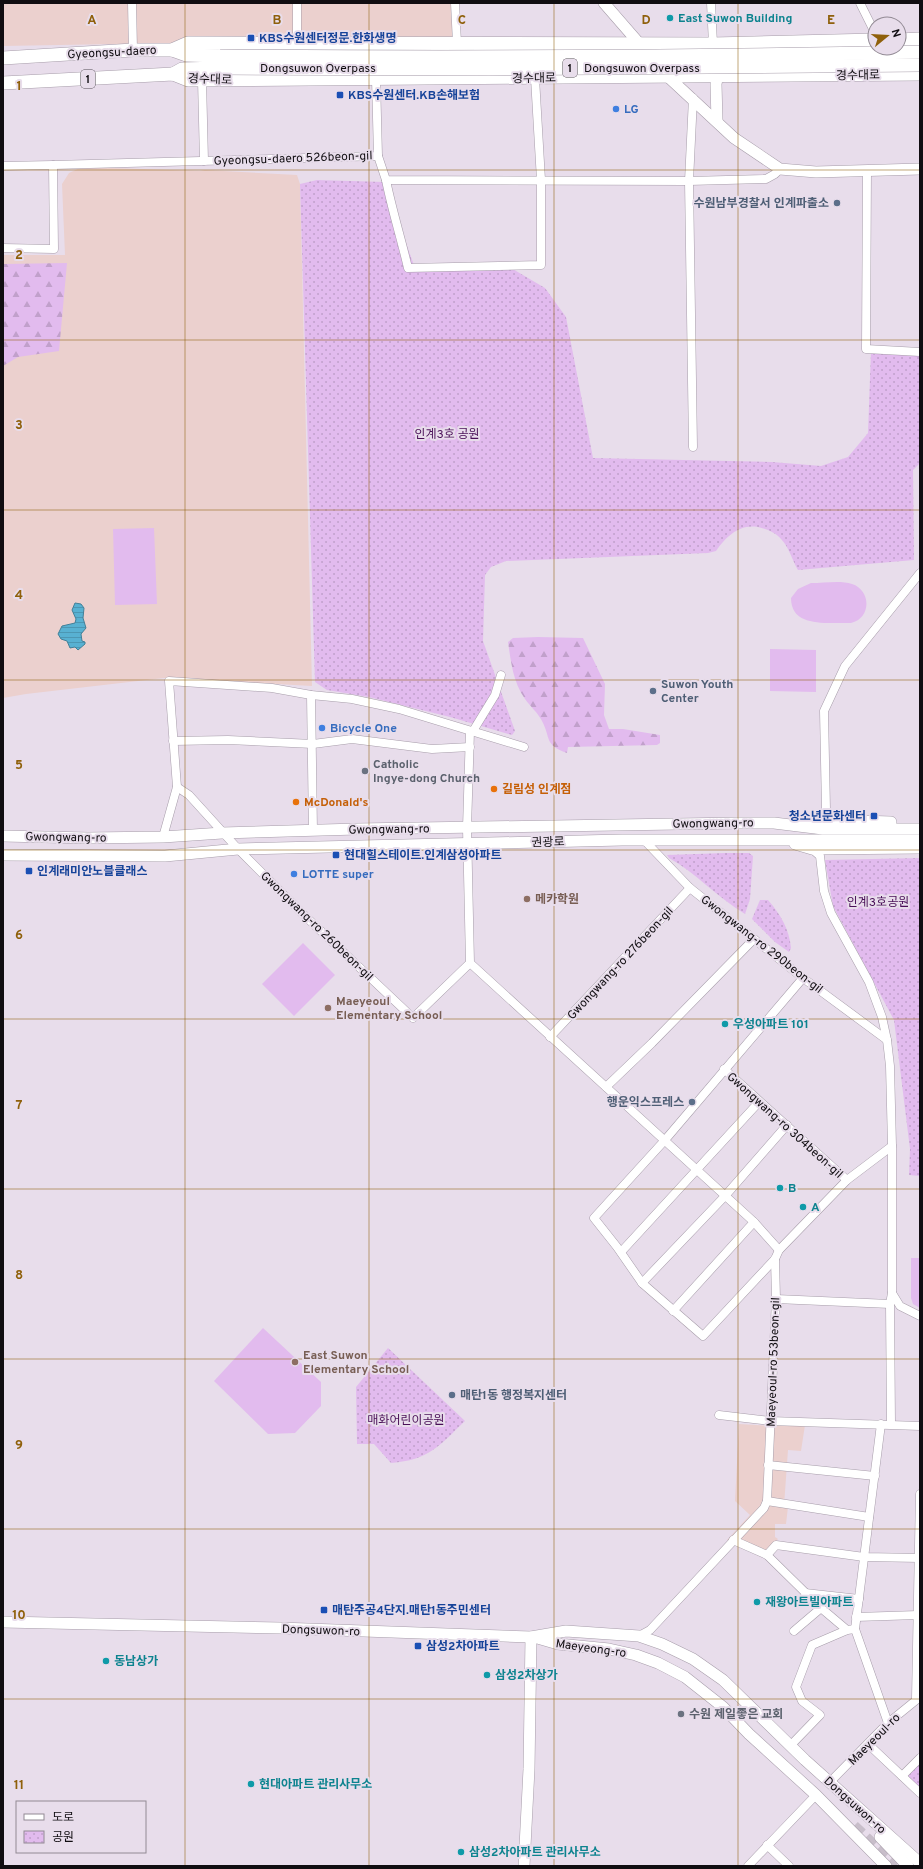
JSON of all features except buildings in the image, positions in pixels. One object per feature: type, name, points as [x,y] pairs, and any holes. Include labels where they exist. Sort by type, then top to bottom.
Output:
[{"type":"main road","points":[[907,40],[920,39]]},
{"type":"main road","points":[[172,50],[188,43],[713,44],[867,40]]},
{"type":"main road","name":"Gyeongsu-daero","points":[[3,58],[133,50],[172,50],[186,55],[220,62]]},
{"type":"main road","name":"Dongsuwon Overpass","points":[[220,62],[771,56],[920,52]]},
{"type":"main road","name":"Gyeongsu-daero","points":[[3,82],[173,74],[182,69],[220,62]]},
{"type":"main road","name":"Dongsuwon Overpass","points":[[220,62],[489,69],[920,65]]},
{"type":"main road","name":"경수대로","points":[[173,74],[188,80],[920,74]]},
{"type":"street","points":[[132,3],[133,50]]},
{"type":"street","points":[[297,3],[297,43]]},
{"type":"street","points":[[455,3],[457,43]]},
{"type":"street","points":[[604,3],[667,76],[693,98],[734,138],[780,169],[816,172],[920,169]]},
{"type":"street","points":[[711,3],[713,44]]},
{"type":"street","points":[[860,3],[867,17]]},
{"type":"street","points":[[717,122],[716,84],[717,80],[722,76]]},
{"type":"street","points":[[378,156],[386,180],[394,219],[403,245],[408,268],[541,265],[540,180],[535,78]]},
{"type":"street","name":"Gyeongsu-daero 526beon-gil","points":[[3,166],[378,156],[376,79]]},
{"type":"street","points":[[202,80],[204,161]]},
{"type":"street","points":[[693,98],[689,181],[693,447]]},
{"type":"street","points":[[3,248],[54,249],[53,165]]},
{"type":"street","points":[[386,180],[689,181],[766,178],[775,174],[780,169]]},
{"type":"street","points":[[867,170],[866,349],[920,352]]},
{"type":"street","points":[[829,820],[826,810],[824,711],[845,666],[920,573]]},
{"type":"street","points":[[501,675],[495,695],[472,731],[470,747],[467,828],[470,963],[754,1222],[779,1250]]},
{"type":"street","points":[[163,837],[177,787],[169,681],[272,688],[311,695],[352,699],[393,708],[524,747]]},
{"type":"street","points":[[311,695],[313,744],[313,831]]},
{"type":"street","points":[[173,741],[228,740],[313,744],[352,739],[432,749],[470,747]]},
{"type":"street","name":"Gwongwang-ro 260beon-gil","points":[[177,787],[199,804],[222,833],[305,916],[413,1018],[470,963]]},
{"type":"street","name":"Gwongwang-ro","points":[[3,836],[88,838],[163,837],[222,833],[313,831],[776,824],[829,820],[920,822]]},
{"type":"street","name":"Gwongwang-ro","points":[[776,824],[857,834]]},
{"type":"street","points":[[857,834],[920,829]]},
{"type":"street","points":[[857,834],[920,840]]},
{"type":"street","name":"권광로","points":[[3,855],[165,856],[238,849],[644,840],[782,841],[857,834]]},
{"type":"street","name":"Gwongwang-ro 290beon-gil","points":[[644,840],[690,888],[803,978],[887,1040]]},
{"type":"street","points":[[782,841],[812,848],[920,848]]},
{"type":"street","points":[[812,848],[820,856],[824,891],[831,913],[869,982],[882,1017],[887,1040],[890,1066],[892,1146],[891,1424]]},
{"type":"street","name":"Gwongwang-ro 276beon-gil","points":[[550,1037],[690,888]]},
{"type":"street","points":[[606,1087],[657,1038],[754,939]]},
{"type":"street","points":[[787,1125],[725,1196],[642,1283],[594,1218],[665,1140],[803,978]]},
{"type":"street","name":"Gwongwang-ro 304beon-gil","points":[[724,1069],[847,1180]]},
{"type":"street","points":[[620,1252],[760,1102]]},
{"type":"street","name":"Gwongwang-ro 304beon-gil","points":[[642,1283],[703,1336],[775,1259],[779,1250],[847,1180],[892,1146]]},
{"type":"street","points":[[673,1311],[754,1222]]},
{"type":"street","name":"Maeyeoul-ro 53beon-gil","points":[[767,1501],[776,1299],[775,1259]]},
{"type":"street","points":[[776,1299],[891,1299],[900,1306],[920,1316]]},
{"type":"street","points":[[719,1415],[770,1421],[920,1426]]},
{"type":"street","points":[[790,1746],[820,1715],[802,1700],[796,1687],[812,1645],[851,1629],[856,1617],[881,1424]]},
{"type":"street","points":[[768,1465],[875,1476]]},
{"type":"street","points":[[918,1698],[920,1494]]},
{"type":"street","points":[[639,1636],[650,1630],[764,1508],[767,1501],[869,1517]]},
{"type":"street","points":[[733,1540],[767,1555],[821,1608],[851,1629],[888,1722]]},
{"type":"street","points":[[767,1555],[776,1546],[864,1557],[919,1558]]},
{"type":"street","points":[[805,1593],[859,1599]]},
{"type":"street","points":[[794,1631],[821,1608]]},
{"type":"street","points":[[856,1617],[918,1615]]},
{"type":"street","name":"Dongsuwon-ro","points":[[3,1622],[288,1628],[531,1637],[566,1631],[639,1636],[662,1644],[693,1658],[717,1676],[790,1746],[920,1864]]},
{"type":"street","points":[[524,1866],[529,1769],[531,1637]]},
{"type":"street","name":"Maeyeong-ro","points":[[531,1637],[558,1644],[609,1649],[636,1655],[658,1662],[685,1676],[723,1707],[749,1734],[826,1805]]},
{"type":"street","name":"Maeyeoul-ro","points":[[829,1782],[888,1722],[918,1698]]},
{"type":"street","points":[[868,1744],[920,1792]]},
{"type":"street","points":[[902,1776],[920,1758]]},
{"type":"street","points":[[829,1782],[908,1866]]},
{"type":"street","points":[[748,1866],[816,1795]]},
{"type":"street","name":"Dongsuwon-ro","points":[[826,1805],[886,1866]]},
{"type":"street","points":[[767,1845],[789,1866]]},
{"type":"shaded area","points":[[3,3],[452,3],[453,38],[3,46]]},
{"type":"shaded area","points":[[82,167],[205,170],[297,175],[300,184],[312,686],[164,678],[3,698],[3,255],[65,255],[62,184],[69,173]]},
{"type":"shaded area","points":[[779,1423],[805,1425],[801,1451],[788,1450],[784,1506],[788,1507],[786,1524],[775,1524],[775,1537],[778,1539],[762,1557],[727,1540],[750,1515],[735,1501],[739,1424],[774,1426]]},
{"type":"green space","name":"인계3호 공원","points":[[317,180],[384,182],[415,268],[504,264],[545,288],[566,317],[593,458],[772,462],[821,466],[848,457],[868,433],[871,351],[920,355],[920,463],[913,470],[914,560],[798,570],[784,542],[778,536],[765,529],[750,527],[743,528],[731,534],[716,551],[708,553],[506,561],[491,567],[485,575],[483,641],[515,731],[512,735],[450,717],[369,697],[327,690],[315,682],[300,184]]},
{"type":"green space","points":[[67,263],[59,351],[18,357],[3,366],[3,264]]},
{"type":"green space","points":[[154,528],[157,604],[115,605],[113,529]]},
{"type":"green space","points":[[843,582],[858,587],[866,598],[866,610],[863,616],[851,623],[823,623],[813,622],[797,615],[793,608],[791,598],[798,589],[811,583]]},
{"type":"green space","points":[[513,638],[583,638],[605,684],[604,715],[609,729],[623,729],[660,735],[660,743],[657,745],[568,747],[567,753],[551,744],[540,718],[525,699],[518,686],[513,672],[508,642]]},
{"type":"green space","points":[[770,649],[816,650],[816,692],[770,691]]},
{"type":"green space","points":[[749,853],[753,856],[750,899],[745,914],[735,908],[667,855]]},
{"type":"green space","name":"인계3호공원","points":[[920,858],[920,1176],[909,1175],[910,1149],[894,1020],[833,906],[825,860]]},
{"type":"green space","points":[[760,900],[768,900],[777,911],[786,928],[790,941],[791,948],[789,952],[775,942],[752,919]]},
{"type":"green space","points":[[303,943],[335,975],[294,1016],[262,984]]},
{"type":"green space","points":[[911,1258],[920,1258],[920,1308],[913,1304],[911,1298]]},
{"type":"green space","points":[[263,1328],[321,1382],[321,1406],[295,1433],[268,1434],[214,1381]]},
{"type":"green space","name":"매화어린이공원","points":[[388,1348],[465,1421],[448,1438],[424,1455],[415,1459],[391,1463],[374,1444],[357,1444],[356,1387]]},
{"type":"green space","points":[[920,1760],[920,1791],[906,1774]]},
{"type":"water","points":[[75,603],[81,604],[84,608],[83,618],[86,628],[81,634],[82,641],[85,642],[85,644],[78,650],[75,647],[70,648],[67,641],[61,639],[58,634],[62,626],[75,623],[76,619],[72,610]]},
{"type":"tunnel","points":[[854,1826],[896,1866]]},
{"type":"place","name":"East Suwon Building","points":[[670,18]]},
{"type":"place","name":"KBS수원센터정문.한화생명","points":[[251,38]]},
{"type":"place","name":"KBS수원센터.KB손해보험","points":[[340,95]]},
{"type":"place","name":"LG","points":[[616,109]]},
{"type":"place","name":"수원남부경찰서 인계파출소","points":[[837,203]]},
{"type":"place","name":"Suwon Youth Center","points":[[653,691]]},
{"type":"place","name":"Bicycle One","points":[[322,728]]},
{"type":"place","name":"Catholic Ingye-dong Church","points":[[365,771]]},
{"type":"place","name":"길림성 인계점","points":[[494,789]]},
{"type":"place","name":"McDonald's","points":[[296,802]]},
{"type":"place","name":"청소년문화센터","points":[[874,816]]},
{"type":"place","name":"현대힐스테이트.인계삼성아파트","points":[[336,855]]},
{"type":"place","name":"인계래미안노블클래스","points":[[29,871]]},
{"type":"place","name":"LOTTE super","points":[[294,874]]},
{"type":"place","name":"메카학원","points":[[527,899]]},
{"type":"place","name":"Maeyeoul Elementary School","points":[[328,1008]]},
{"type":"place","name":"우성아파트 101","points":[[725,1024]]},
{"type":"place","name":"행운익스프레스","points":[[692,1102]]},
{"type":"place","name":"B","points":[[780,1188]]},
{"type":"place","name":"A","points":[[803,1207]]},
{"type":"place","name":"East Suwon Elementary School","points":[[295,1362]]},
{"type":"place","name":"매탄1동 행정복지센터","points":[[452,1395]]},
{"type":"place","name":"재왕아트빌아파트","points":[[757,1602]]},
{"type":"place","name":"매탄주공4단지.매탄1동주민센터","points":[[324,1610]]},
{"type":"place","name":"삼성2차아파트","points":[[418,1646]]},
{"type":"place","name":"동남상가","points":[[106,1661]]},
{"type":"place","name":"삼성2차상가","points":[[487,1675]]},
{"type":"place","name":"수원 제일좋은 교회","points":[[681,1714]]},
{"type":"place","name":"현대아파트 관리사무소","points":[[251,1784]]},
{"type":"place","name":"삼성2차아파트 관리사무소","points":[[461,1852]]}]
